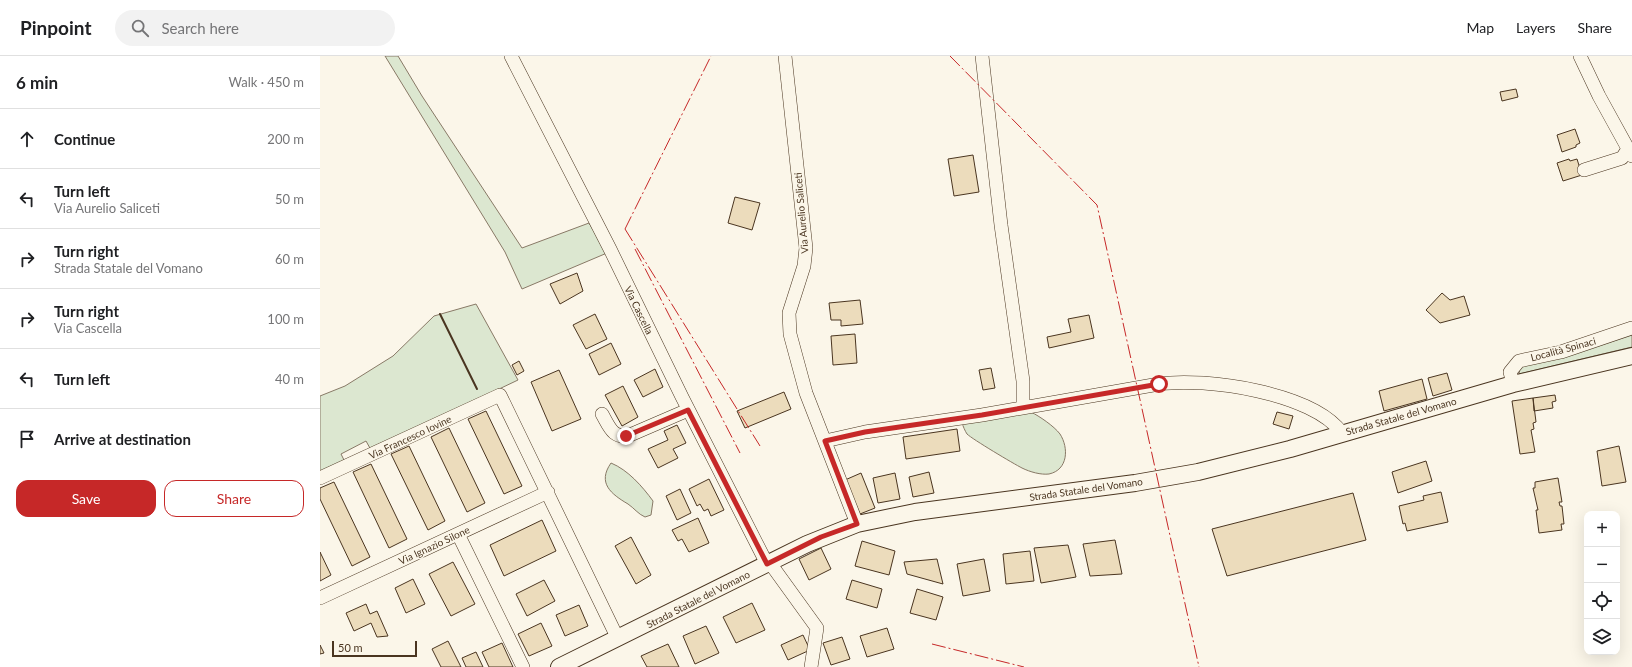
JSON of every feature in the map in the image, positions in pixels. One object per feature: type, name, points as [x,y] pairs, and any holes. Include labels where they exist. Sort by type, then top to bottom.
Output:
[{"type":"main road","name":"Strada Statale del Vomano","points":[[559,667],[821,537],[857,524],[926,510],[1180,476],[1247,460],[1513,384],[1632,356]]},
{"type":"street","name":"Via Cascella","points":[[511,56],[610,249],[688,410],[769,563],[817,628],[811,667]]},
{"type":"street","name":"Via Aurelio Saliceti","points":[[785,56],[806,248],[804,266],[789,313],[789,328],[806,393],[857,524]]},
{"type":"street","points":[[982,56],[1001,225],[1023,381],[1023,408]]},
{"type":"street","points":[[1580,56],[1599,96],[1630,152],[1622,158],[1584,170]]},
{"type":"street","name":"Località Spinaci","points":[[1513,384],[1510,372],[1519,361],[1561,352],[1632,328]]},
{"type":"street","points":[[825,441],[865,432],[1023,408],[1170,382],[1202,383],[1262,392],[1286,399],[1319,414],[1342,433]]},
{"type":"street","name":"Via Francesco Iovine","points":[[320,478],[500,395],[548,492]]},
{"type":"street","points":[[602,414],[613,433],[622,437],[688,410]]},
{"type":"street","points":[[548,492],[618,639]]},
{"type":"street","name":"Via Ignazio Silone","points":[[320,598],[548,492]]},
{"type":"street","points":[[458,534],[523,667]]},
{"type":"green space","points":[[385,56],[398,56],[422,96],[522,248],[589,223],[607,253],[522,289],[505,252]]},
{"type":"green space","points":[[476,304],[518,380],[371,450],[366,441],[341,454],[345,462],[320,474],[320,396],[345,386],[393,356],[434,316]]},
{"type":"green space","points":[[1632,333],[1632,347],[1519,374],[1520,367]]},
{"type":"green space","points":[[1031,412],[1057,431],[1063,440],[1065,446],[1065,458],[1060,468],[1055,472],[1043,474],[1022,468],[970,437],[962,423]]},
{"type":"green space","points":[[611,463],[629,474],[649,495],[653,501],[651,515],[645,517],[643,516],[611,492],[605,476]]},
{"type":"building","points":[[1516,89],[1518,97],[1502,101],[1500,92]]},
{"type":"building","points":[[1575,129],[1580,143],[1576,145],[1576,147],[1562,152],[1557,135]]},
{"type":"building","points":[[973,155],[979,192],[954,196],[948,159]]},
{"type":"building","points":[[1569,159],[1570,161],[1577,159],[1582,175],[1563,181],[1557,163]]},
{"type":"building","points":[[735,197],[760,203],[752,230],[728,223]]},
{"type":"building","points":[[577,273],[583,291],[560,304],[550,284]]},
{"type":"building","points":[[1442,293],[1450,300],[1464,296],[1470,315],[1440,323],[1426,310]]},
{"type":"building","points":[[860,300],[863,324],[841,326],[841,320],[831,320],[829,303]]},
{"type":"building","points":[[595,314],[607,339],[586,349],[573,325]]},
{"type":"building","points":[[1089,315],[1094,338],[1049,348],[1047,337],[1071,332],[1068,319]]},
{"type":"building","points":[[855,334],[857,363],[833,365],[831,336]]},
{"type":"building","points":[[611,343],[621,364],[599,375],[589,354]]},
{"type":"building","points":[[519,361],[524,371],[517,375],[512,365]]},
{"type":"building","points":[[991,368],[995,388],[983,390],[979,370]]},
{"type":"building","points":[[655,369],[663,387],[643,397],[634,380]]},
{"type":"building","points":[[559,370],[581,419],[552,431],[531,382]]},
{"type":"building","points":[[1447,373],[1452,390],[1433,396],[1428,378]]},
{"type":"building","points":[[1422,379],[1427,399],[1384,411],[1379,391]]},
{"type":"building","points":[[623,386],[638,417],[622,426],[605,395]]},
{"type":"building","points":[[784,392],[791,409],[745,428],[737,411]]},
{"type":"building","points":[[1555,395],[1556,401],[1552,402],[1553,408],[1534,411],[1533,398]]},
{"type":"building","points":[[1533,398],[1536,422],[1533,423],[1534,429],[1531,430],[1535,452],[1520,454],[1512,401]]},
{"type":"building","points":[[486,411],[522,486],[504,494],[468,419]]},
{"type":"building","points":[[1277,412],[1293,416],[1289,429],[1273,424]]},
{"type":"building","points":[[677,425],[686,443],[673,449],[678,458],[658,468],[648,449],[668,440],[664,431]]},
{"type":"building","points":[[449,428],[485,503],[467,512],[431,437]]},
{"type":"building","points":[[957,429],[960,451],[906,459],[903,437]]},
{"type":"building","points":[[409,446],[445,521],[428,530],[391,454]]},
{"type":"building","points":[[1619,446],[1626,482],[1602,486],[1597,451]]},
{"type":"building","points":[[1426,461],[1432,481],[1398,493],[1392,472]]},
{"type":"building","points":[[371,464],[407,539],[389,548],[353,472]]},
{"type":"building","points":[[929,472],[934,493],[913,497],[909,477]]},
{"type":"building","points":[[861,473],[875,508],[860,514],[845,480]]},
{"type":"building","points":[[895,473],[900,499],[878,503],[873,478]]},
{"type":"building","points":[[1558,478],[1562,502],[1559,502],[1560,506],[1562,506],[1564,524],[1561,524],[1562,530],[1539,533],[1536,510],[1538,510],[1533,488],[1535,488],[1535,482]]},
{"type":"building","points":[[709,479],[724,510],[711,516],[708,509],[704,511],[700,504],[697,506],[689,489]]},
{"type":"building","points":[[334,482],[370,557],[352,566],[320,499],[320,488]]},
{"type":"building","points":[[680,489],[691,513],[677,520],[666,496]]},
{"type":"building","points":[[1441,492],[1448,522],[1407,531],[1405,523],[1403,524],[1399,506],[1424,500],[1423,496]]},
{"type":"building","points":[[1353,493],[1366,540],[1227,576],[1212,529]]},
{"type":"building","points":[[698,518],[709,543],[689,552],[682,539],[678,541],[672,530]]},
{"type":"building","points":[[542,520],[556,551],[504,576],[490,545]]},
{"type":"building","points":[[631,537],[651,575],[636,584],[615,546]]},
{"type":"building","points":[[1115,540],[1122,574],[1090,576],[1083,544]]},
{"type":"building","points":[[862,541],[895,551],[889,575],[855,566]]},
{"type":"building","points":[[1068,545],[1076,577],[1041,583],[1034,548]]},
{"type":"building","points":[[821,548],[831,569],[809,580],[799,559]]},
{"type":"building","points":[[1030,551],[1034,581],[1006,584],[1003,554]]},
{"type":"building","points":[[320,552],[331,575],[320,581]]},
{"type":"building","points":[[937,559],[943,584],[907,574],[904,562]]},
{"type":"building","points":[[984,559],[990,591],[963,596],[957,564]]},
{"type":"building","points":[[453,562],[475,604],[451,616],[429,574]]},
{"type":"building","points":[[413,579],[425,604],[406,613],[395,588]]},
{"type":"building","points":[[544,580],[555,601],[527,616],[516,594]]},
{"type":"building","points":[[852,580],[882,589],[877,608],[846,599]]},
{"type":"building","points":[[917,589],[943,597],[936,620],[910,613]]},
{"type":"building","points":[[752,603],[765,630],[736,643],[723,617]]},
{"type":"building","points":[[366,604],[370,614],[377,611],[388,636],[377,637],[371,623],[354,631],[346,613]]},
{"type":"building","points":[[579,605],[588,626],[565,636],[556,615]]},
{"type":"building","points":[[541,623],[552,646],[529,656],[518,634]]},
{"type":"building","points":[[706,626],[719,653],[695,664],[683,636]]},
{"type":"building","points":[[887,628],[894,649],[867,657],[860,636]]},
{"type":"building","points":[[803,635],[810,650],[788,660],[781,645]]},
{"type":"building","points":[[842,637],[850,659],[831,665],[823,643]]},
{"type":"building","points":[[448,641],[461,667],[441,667],[432,649]]},
{"type":"building","points":[[502,643],[513,667],[489,667],[482,652]]},
{"type":"building","points":[[668,644],[679,667],[647,667],[641,656]]},
{"type":"building","points":[[320,645],[324,653],[320,654]]},
{"type":"building","points":[[476,652],[483,667],[466,667],[462,658]]},
{"type":"wall","points":[[440,314],[477,389]]},
{"type":"power","points":[[625,229],[711,56]]},
{"type":"power","points":[[950,56],[1097,205],[1199,667]]},
{"type":"power","points":[[625,229],[760,446]]},
{"type":"power","points":[[635,249],[740,453]]},
{"type":"power","points":[[932,644],[1024,667]]},
{"type":"route","points":[[626,436],[688,410],[767,564],[821,537],[857,524],[825,441],[865,432],[982,415],[1159,384]]}]
